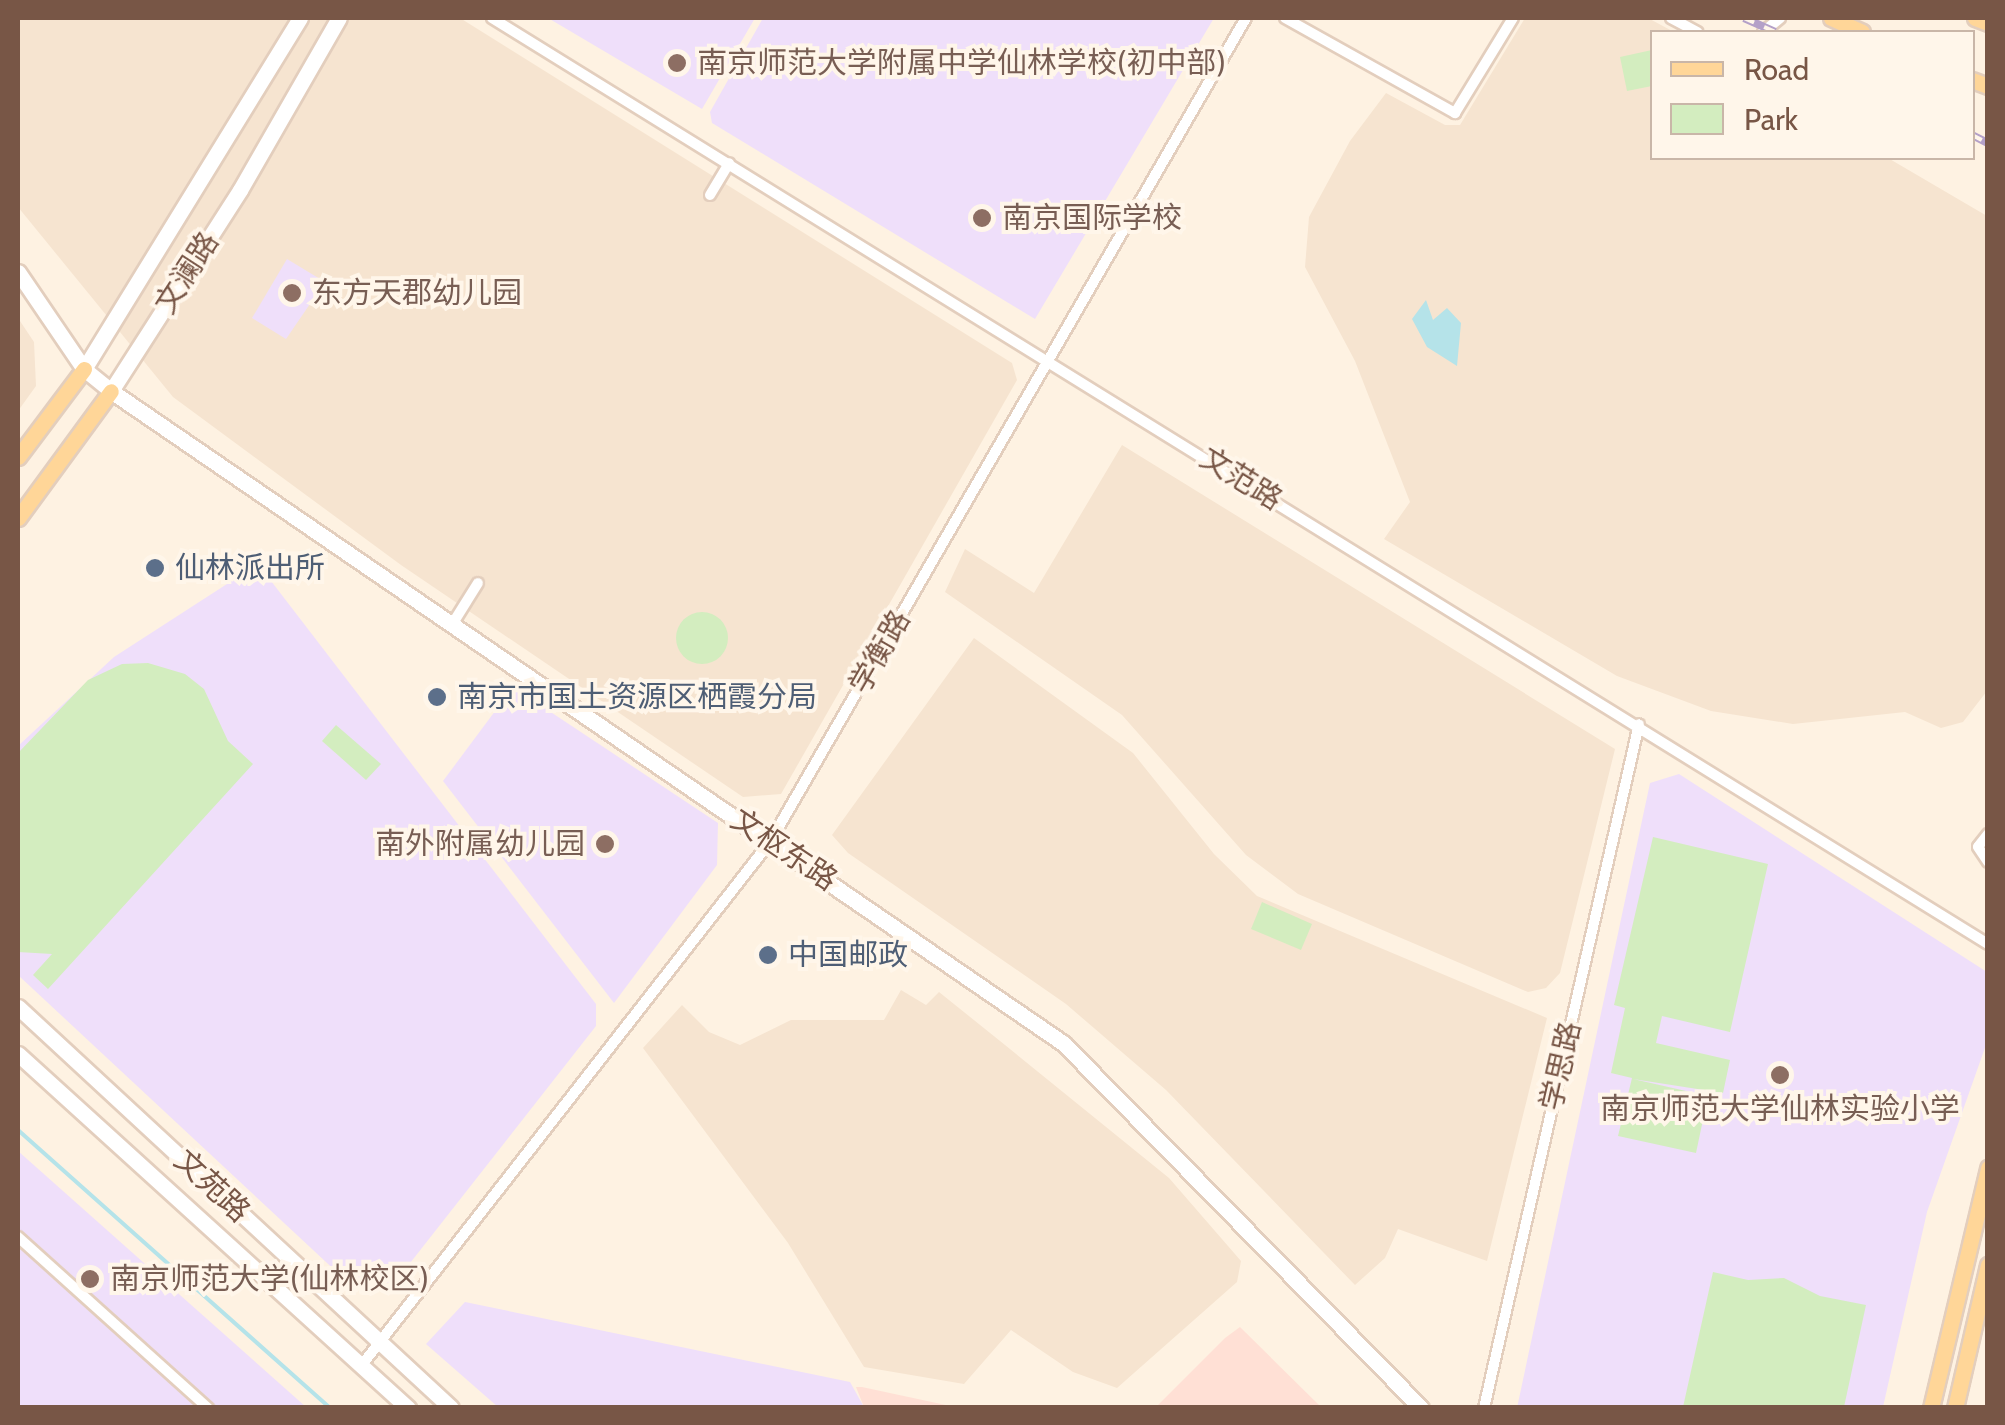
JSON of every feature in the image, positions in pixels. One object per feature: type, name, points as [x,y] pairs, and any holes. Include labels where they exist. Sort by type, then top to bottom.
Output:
[{"type":"main road","name":"文澜路","points":[[18,456],[84,369],[300,18]]},
{"type":"main road","name":"文澜路","points":[[18,518],[111,392],[240,190],[339,18]]},
{"type":"main road","points":[[1831,18],[1858,30]]},
{"type":"main road","points":[[1975,18],[1988,23]]},
{"type":"main road","name":"文枢东路","points":[[18,272],[84,369],[111,392],[1063,1043],[1421,1408]]},
{"type":"main road","name":"文苑路","points":[[18,1007],[450,1408]]},
{"type":"main road","name":"文苑路","points":[[18,1054],[408,1408]]},
{"type":"main road","points":[[1932,1408],[1988,1168]]},
{"type":"main road","points":[[1956,1408],[1988,1265]]},
{"type":"street","name":"文范路","points":[[492,18],[1639,724],[1988,944]]},
{"type":"street","name":"学衡路","points":[[361,1366],[383,1344],[770,842],[1246,18]]},
{"type":"street","points":[[1285,18],[1456,113],[1513,18]]},
{"type":"street","points":[[1672,18],[1694,30]]},
{"type":"street","points":[[710,195],[729,163]]},
{"type":"street","points":[[453,623],[478,583]]},
{"type":"street","name":"学思路","points":[[1484,1408],[1639,724]]},
{"type":"street","points":[[1988,834],[1978,847],[1988,862]]},
{"type":"street","points":[[18,1238],[208,1408]]},
{"type":"shaded area","points":[[18,18],[460,18],[1012,363],[1017,380],[781,794],[743,797],[401,565],[173,397],[18,207]]},
{"type":"shaded area","name":"南京师范大学附属中学仙林学校(初中部)","points":[[548,18],[755,18],[702,109]]},
{"type":"shaded area","name":"南京国际学校","points":[[763,18],[1214,18],[1035,319],[712,123],[710,112]]},
{"type":"shaded area","points":[[1525,18],[1648,18],[1670,30],[1650,30],[1650,160],[1891,160],[1987,216],[1987,691],[1963,722],[1941,728],[1905,712],[1793,724],[1711,711],[1617,676],[1384,539],[1410,502],[1355,361],[1305,267],[1309,217],[1350,141],[1386,93],[1445,125],[1460,125]]},
{"type":"shaded area","name":"东方天郡幼儿园","points":[[287,259],[325,282],[286,339],[252,318]]},
{"type":"shaded area","points":[[18,318],[34,342],[36,386],[18,411]]},
{"type":"shaded area","points":[[1122,445],[1615,749],[1560,973],[1546,988],[1528,992],[1298,894],[1246,855],[1122,715],[945,592],[965,549],[1034,593]]},
{"type":"shaded area","points":[[258,564],[596,1004],[596,1026],[396,1281],[374,1286],[341,1276],[18,975],[18,746],[114,657]]},
{"type":"shaded area","points":[[974,638],[1133,753],[1214,854],[1257,896],[1547,1018],[1487,1261],[1398,1229],[1385,1258],[1355,1285],[1166,1090],[1066,1004],[848,853],[832,835]]},
{"type":"shaded area","name":"南外附属幼儿园","points":[[513,687],[718,823],[717,865],[614,1003],[443,781]]},
{"type":"shaded area","name":"南京师范大学仙林实验小学","points":[[1679,774],[1987,972],[1987,1042],[1927,1212],[1883,1407],[1517,1408],[1650,783]]},
{"type":"shaded area","points":[[901,990],[926,1005],[939,992],[1169,1178],[1241,1261],[1237,1282],[1117,1388],[1073,1372],[1011,1330],[964,1384],[864,1367],[788,1243],[643,1048],[682,1005],[709,1032],[740,1045],[791,1020],[884,1020]]},
{"type":"shaded area","name":"南京师范大学(仙林校区)","points":[[18,1151],[306,1407],[18,1407]]},
{"type":"shaded area","name":"南京师范大学(仙林校区)","points":[[465,1302],[850,1382],[864,1407],[498,1407],[426,1344]]},
{"type":"shaded area","points":[[1240,1327],[1321,1407],[1156,1407],[1225,1338]]},
{"type":"shaded area","points":[[856,1387],[862,1387],[955,1407],[864,1407]]},
{"type":"green space","points":[[1650,50],[1650,86],[1627,91],[1620,57]]},
{"type":"green space","points":[[702,612],[720,620],[728,638],[720,656],[702,664],[684,656],[676,638],[684,620]]},
{"type":"green space","points":[[148,663],[185,674],[204,689],[228,741],[253,764],[48,989],[33,975],[52,954],[18,952],[18,753],[88,680],[122,664]]},
{"type":"green space","points":[[336,725],[381,764],[366,780],[322,741]]},
{"type":"green space","points":[[1653,837],[1768,864],[1730,1032],[1662,1016],[1656,1043],[1730,1060],[1723,1093],[1633,1079],[1708,1096],[1696,1153],[1618,1136],[1632,1078],[1611,1073],[1625,1008],[1614,1005]]},
{"type":"green space","points":[[1262,902],[1312,924],[1301,950],[1251,929]]},
{"type":"green space","points":[[1713,1272],[1748,1280],[1784,1278],[1820,1296],[1866,1305],[1844,1407],[1683,1407]]},
{"type":"water","points":[[1426,300],[1433,320],[1447,308],[1461,323],[1457,366],[1427,347],[1412,319]]},
{"type":"waterway","points":[[18,1130],[330,1408]]},
{"type":"railway","points":[[1744,18],[1771,30]]},
{"type":"railway","points":[[1975,136],[1988,143]]},
{"type":"place","name":"南京师范大学附属中学仙林学校(初中部)","points":[[677,63]]},
{"type":"place","name":"南京国际学校","points":[[982,218]]},
{"type":"place","name":"东方天郡幼儿园","points":[[292,293]]},
{"type":"place","name":"仙林派出所","points":[[155,568]]},
{"type":"place","name":"南京市国土资源区栖霞分局","points":[[437,697]]},
{"type":"place","name":"南外附属幼儿园","points":[[605,844]]},
{"type":"place","name":"中国邮政","points":[[768,955]]},
{"type":"place","name":"南京师范大学仙林实验小学","points":[[1780,1075]]},
{"type":"place","name":"南京师范大学(仙林校区)","points":[[90,1279]]}]
